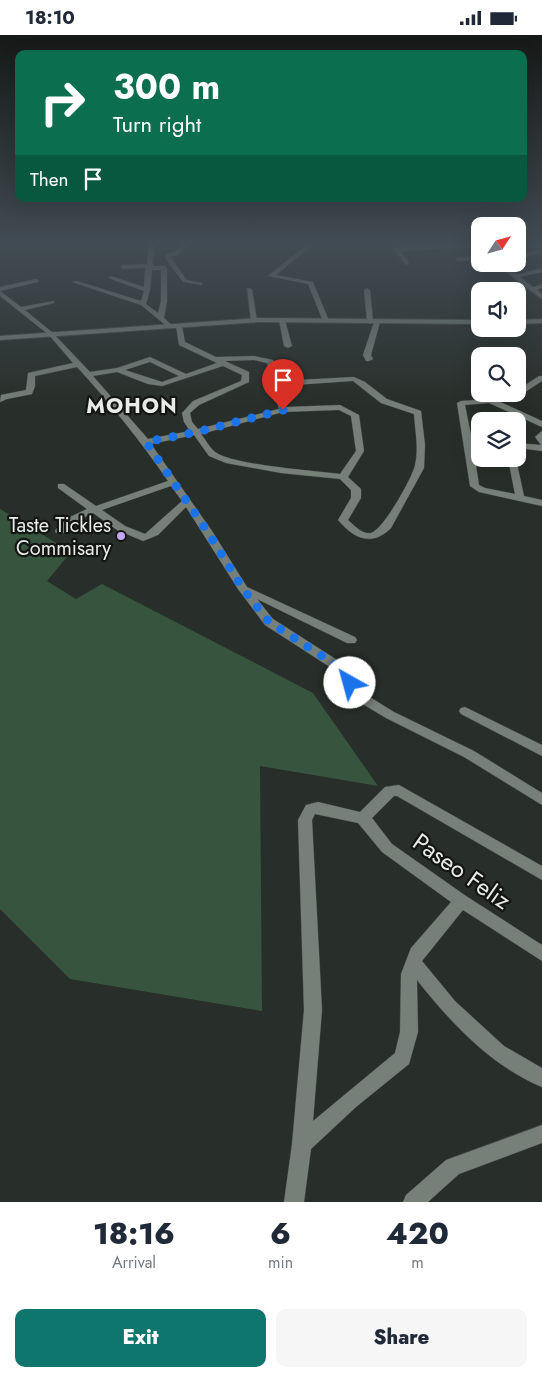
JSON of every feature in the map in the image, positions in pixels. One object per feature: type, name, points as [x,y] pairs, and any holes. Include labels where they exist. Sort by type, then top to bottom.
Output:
[{"type":"street","points":[[7,298],[51,334],[146,442],[243,589],[269,622],[341,668],[355,694],[390,715],[468,754],[542,800]]},
{"type":"street","points":[[126,298],[143,304],[175,326],[182,343],[246,374],[245,382],[196,403],[186,413],[188,422],[212,454],[229,461],[281,470],[343,477],[356,489],[356,497],[343,520],[356,533],[369,537],[384,531],[420,465],[418,413],[382,400],[364,384],[354,379],[276,384]]},
{"type":"street","points":[[143,304],[145,298]]},
{"type":"street","points":[[161,318],[164,298]]},
{"type":"street","points":[[250,298],[254,321]]},
{"type":"street","points":[[317,298],[326,321]]},
{"type":"street","points":[[369,298],[373,322],[367,355],[369,359]]},
{"type":"street","points":[[21,309],[52,302]]},
{"type":"street","points":[[282,320],[288,346]]},
{"type":"street","points":[[0,338],[282,320],[471,322]]},
{"type":"street","points":[[526,322],[542,321]]},
{"type":"street","points":[[212,359],[254,358],[270,362],[283,410]]},
{"type":"street","points":[[92,374],[118,370],[150,359],[187,377]]},
{"type":"street","points":[[118,370],[158,384],[187,377],[222,363]]},
{"type":"street","points":[[0,400],[4,397],[29,392],[31,386],[30,375],[78,364]]},
{"type":"street","points":[[526,388],[542,378]]},
{"type":"street","points":[[476,402],[461,403],[475,487],[542,503]]},
{"type":"street","points":[[492,402],[515,412]]},
{"type":"street","points":[[506,408],[510,402]]},
{"type":"street","points":[[146,442],[197,432],[283,410],[340,407],[355,415],[360,451],[343,477]]},
{"type":"street","points":[[526,417],[542,425]]},
{"type":"street","points":[[542,434],[539,437],[542,443]]},
{"type":"street","points":[[466,437],[471,437]]},
{"type":"street","points":[[526,447],[542,448]]},
{"type":"street","points":[[514,467],[520,498]]},
{"type":"street","points":[[60,531],[71,520],[173,481]]},
{"type":"street","points":[[61,487],[121,528],[136,536],[145,538],[186,502]]},
{"type":"street","points":[[243,589],[351,640]]},
{"type":"street","points":[[465,711],[542,751]]},
{"type":"street","points":[[294,1202],[302,1145],[313,1009],[305,820],[311,809],[318,808],[363,818],[390,791],[399,789],[542,874]]},
{"type":"street","name":"Paseo Feliz","points":[[363,818],[387,848],[461,901],[542,954]]},
{"type":"street","points":[[302,1145],[350,1101],[402,1058],[409,1032],[409,975],[417,953],[461,901]]},
{"type":"street","points":[[414,963],[449,1007],[498,1052],[542,1078]]},
{"type":"street","points":[[413,1202],[453,1167],[542,1135]]},
{"type":"green space","points":[[0,509],[71,552],[47,581],[76,599],[102,584],[313,693],[378,786],[260,766],[262,1011],[70,979],[0,909]]},
{"type":"place","name":"Taste Tickles Commisary","points":[[121,536]]},
{"type":"district","name":"MOHON","points":[[132,406]]},
{"type":"route","points":[[283,410],[197,432],[146,442],[207,531],[243,589],[269,622],[287,636],[341,668],[350,683]]}]
